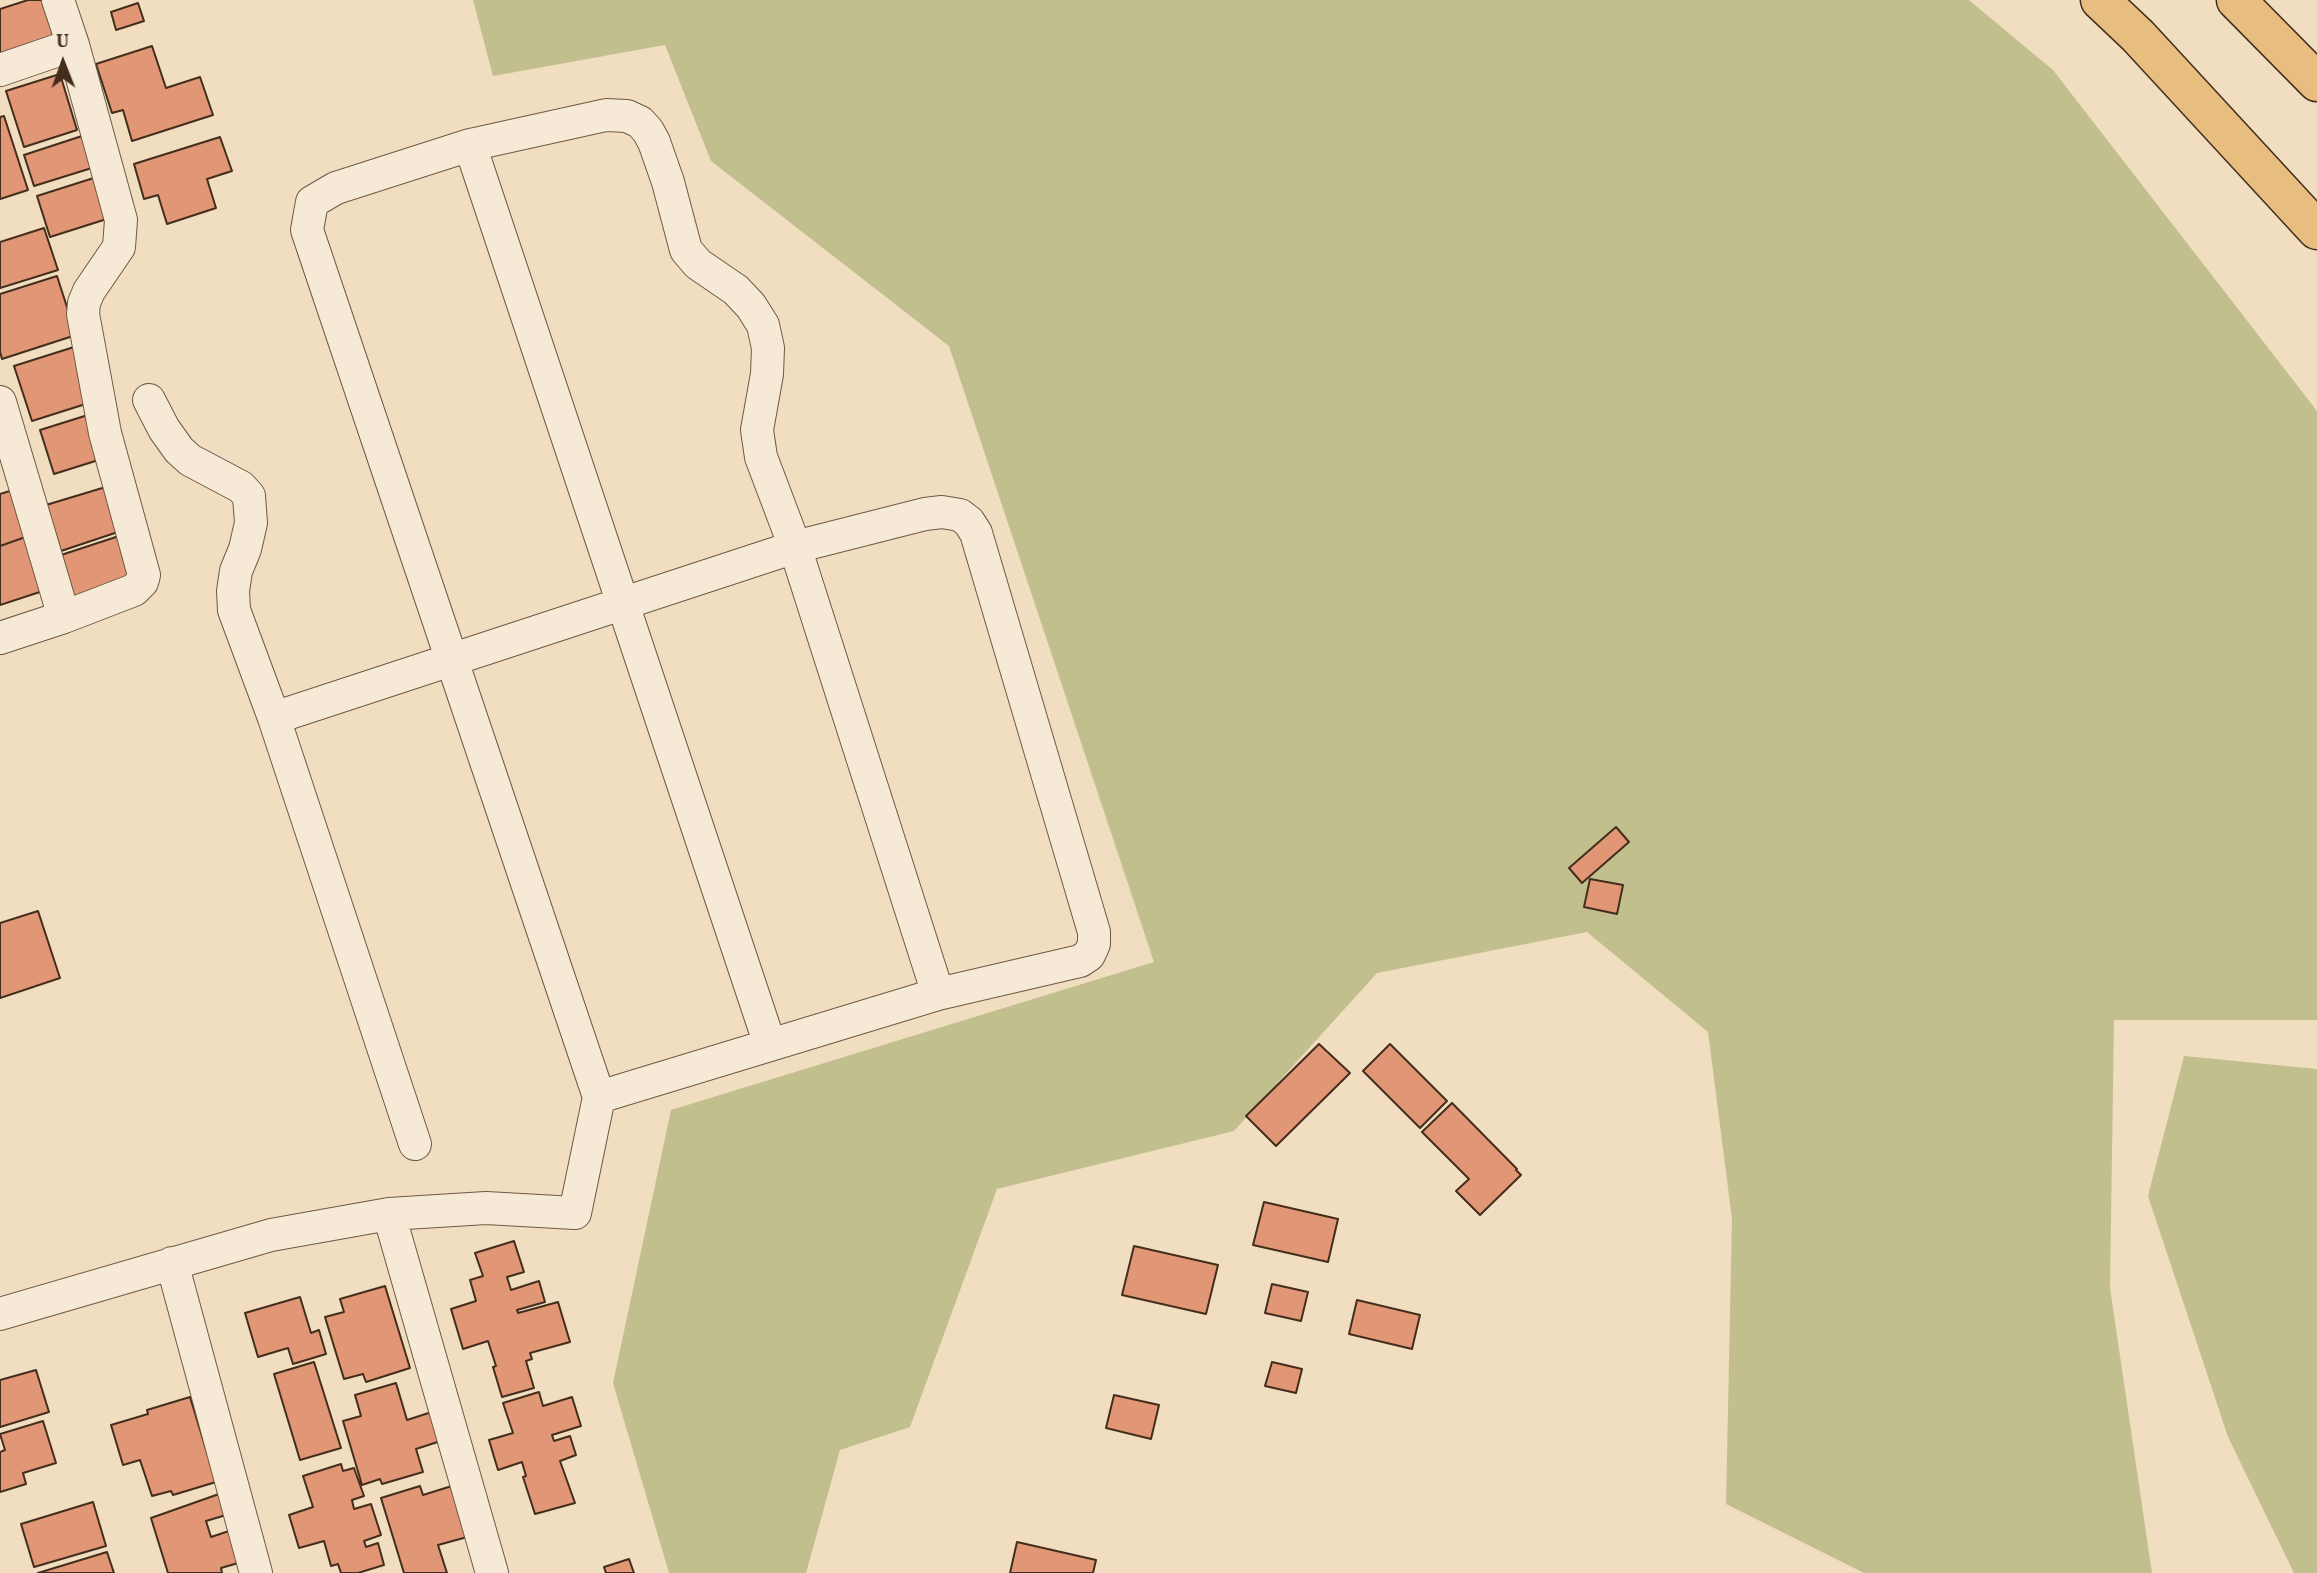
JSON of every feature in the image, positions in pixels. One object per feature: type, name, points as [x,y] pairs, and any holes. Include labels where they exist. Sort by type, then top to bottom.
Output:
[{"type":"highway","points":[[2100,0],[2138,36],[2317,230]]},
{"type":"highway","points":[[2236,0],[2317,82]]},
{"type":"street","points":[[0,638],[134,590],[142,582],[144,571],[105,433],[83,314],[89,291],[119,247],[121,220],[58,0]]},
{"type":"street","points":[[0,70],[73,45]]},
{"type":"street","points":[[0,1314],[271,1235],[389,1213],[486,1208],[575,1213],[599,1097],[307,230],[312,202],[336,188],[470,145],[616,114],[640,122],[648,131],[668,182],[686,250],[698,264],[736,290],[751,306],[763,325],[768,348],[767,374],[757,442],[795,547],[938,994]]},
{"type":"street","points":[[470,145],[770,1045]]},
{"type":"street","points":[[149,400],[179,450],[190,460],[241,487],[249,496],[251,523],[236,571],[234,610],[274,718],[415,1144]]},
{"type":"street","points":[[0,402],[64,617]]},
{"type":"street","points":[[274,718],[795,547],[925,514],[942,512],[960,515],[969,522],[976,533],[1094,932],[1094,944],[1089,955],[1080,961],[938,994],[599,1097]]},
{"type":"street","points":[[389,1213],[492,1573]]},
{"type":"street","points":[[172,1263],[257,1573]]},
{"type":"shaded area","points":[[473,0],[1969,0],[2053,70],[2317,411],[2317,1020],[2114,1020],[2110,1288],[2152,1573],[1864,1573],[1726,1504],[1732,1219],[1708,1032],[1587,932],[1377,973],[1234,1131],[997,1189],[910,1427],[840,1450],[806,1573],[669,1573],[613,1383],[671,1110],[1154,962],[949,346],[711,161],[665,45],[493,76]]},
{"type":"shaded area","points":[[2184,1056],[2317,1069],[2317,1573],[2294,1573],[2228,1437],[2148,1196]]},
{"type":"building","points":[[28,0],[51,0],[64,38],[0,58],[0,9]]},
{"type":"building","points":[[138,3],[144,21],[116,30],[111,12]]},
{"type":"building","points":[[152,46],[166,88],[200,77],[213,115],[132,141],[123,110],[112,113],[96,64]]},
{"type":"building","points":[[60,74],[77,130],[24,147],[6,91]]},
{"type":"building","points":[[4,116],[28,190],[0,199],[0,117]]},
{"type":"building","points":[[85,135],[95,167],[34,186],[24,155]]},
{"type":"building","points":[[220,137],[232,171],[207,179],[216,208],[167,224],[158,195],[144,199],[134,164]]},
{"type":"building","points":[[100,176],[113,217],[50,237],[37,196]]},
{"type":"building","points":[[44,228],[58,270],[0,288],[0,242]]},
{"type":"building","points":[[57,276],[76,335],[2,359],[0,294]]},
{"type":"building","points":[[74,347],[92,402],[32,421],[14,366]]},
{"type":"building","points":[[91,414],[105,458],[54,474],[40,430]]},
{"type":"building","points":[[109,486],[124,530],[61,551],[46,505]]},
{"type":"building","points":[[16,489],[31,535],[0,546],[0,494]]},
{"type":"building","points":[[31,535],[49,589],[0,605],[0,546]]},
{"type":"building","points":[[122,535],[136,579],[65,601],[52,558]]},
{"type":"building","points":[[1616,827],[1629,842],[1582,883],[1569,868]]},
{"type":"building","points":[[1590,879],[1623,885],[1617,914],[1584,907]]},
{"type":"building","points":[[38,911],[60,978],[0,998],[0,923]]},
{"type":"building","points":[[1319,1044],[1350,1073],[1276,1146],[1246,1116]]},
{"type":"building","points":[[1390,1044],[1447,1101],[1420,1128],[1363,1071]]},
{"type":"building","points":[[1452,1103],[1521,1175],[1480,1215],[1456,1191],[1469,1179],[1422,1132]]},
{"type":"building","points":[[1264,1202],[1338,1219],[1328,1262],[1253,1245]]},
{"type":"building","points":[[514,1241],[524,1272],[507,1277],[511,1290],[539,1281],[545,1302],[517,1310],[518,1313],[558,1302],[570,1342],[530,1353],[532,1359],[526,1361],[534,1388],[502,1397],[488,1341],[463,1349],[451,1309],[476,1301],[470,1280],[483,1276],[475,1253]]},
{"type":"building","points":[[1134,1246],[1218,1265],[1206,1314],[1122,1295]]},
{"type":"building","points":[[1272,1284],[1308,1292],[1301,1321],[1265,1313]]},
{"type":"building","points":[[385,1286],[410,1368],[366,1382],[363,1374],[344,1379],[325,1317],[344,1312],[340,1299]]},
{"type":"building","points":[[300,1297],[311,1333],[319,1330],[326,1354],[293,1364],[288,1348],[258,1357],[245,1313]]},
{"type":"building","points":[[1357,1300],[1420,1315],[1412,1349],[1349,1334]]},
{"type":"building","points":[[314,1362],[341,1448],[300,1460],[274,1374]]},
{"type":"building","points":[[1272,1362],[1302,1369],[1296,1393],[1265,1386]]},
{"type":"building","points":[[36,1370],[49,1412],[0,1427],[0,1380]]},
{"type":"building","points":[[396,1383],[407,1420],[441,1409],[450,1438],[416,1449],[423,1472],[382,1484],[380,1479],[362,1485],[343,1421],[361,1416],[355,1395]]},
{"type":"building","points":[[539,1392],[543,1406],[572,1397],[581,1426],[552,1435],[554,1441],[570,1436],[576,1455],[560,1461],[575,1503],[535,1514],[523,1477],[526,1476],[522,1462],[498,1470],[489,1440],[513,1433],[503,1403]]},
{"type":"building","points":[[1114,1395],[1159,1405],[1151,1439],[1106,1428]]},
{"type":"building","points":[[190,1397],[216,1482],[173,1495],[171,1491],[152,1496],[140,1460],[123,1465],[111,1425],[148,1414],[147,1410]]},
{"type":"building","points":[[43,1421],[56,1463],[23,1473],[26,1484],[0,1492],[0,1452],[5,1450],[0,1434]]},
{"type":"building","points":[[341,1464],[343,1471],[354,1468],[364,1496],[352,1500],[354,1509],[371,1504],[381,1535],[364,1541],[366,1547],[378,1543],[384,1565],[358,1573],[341,1573],[338,1564],[331,1566],[324,1541],[299,1548],[289,1515],[313,1507],[303,1476]]},
{"type":"building","points":[[455,1485],[471,1536],[438,1545],[447,1573],[404,1573],[381,1498],[420,1486],[423,1495]]},
{"type":"building","points":[[219,1494],[226,1515],[206,1521],[211,1537],[235,1529],[245,1561],[221,1568],[222,1573],[168,1573],[151,1518]]},
{"type":"building","points":[[93,1502],[106,1546],[34,1567],[21,1524]]},
{"type":"building","points":[[1017,1542],[1096,1560],[1093,1573],[1010,1573]]},
{"type":"building","points":[[107,1552],[114,1573],[38,1573]]},
{"type":"building","points":[[629,1559],[634,1573],[606,1573],[604,1567]]}]
